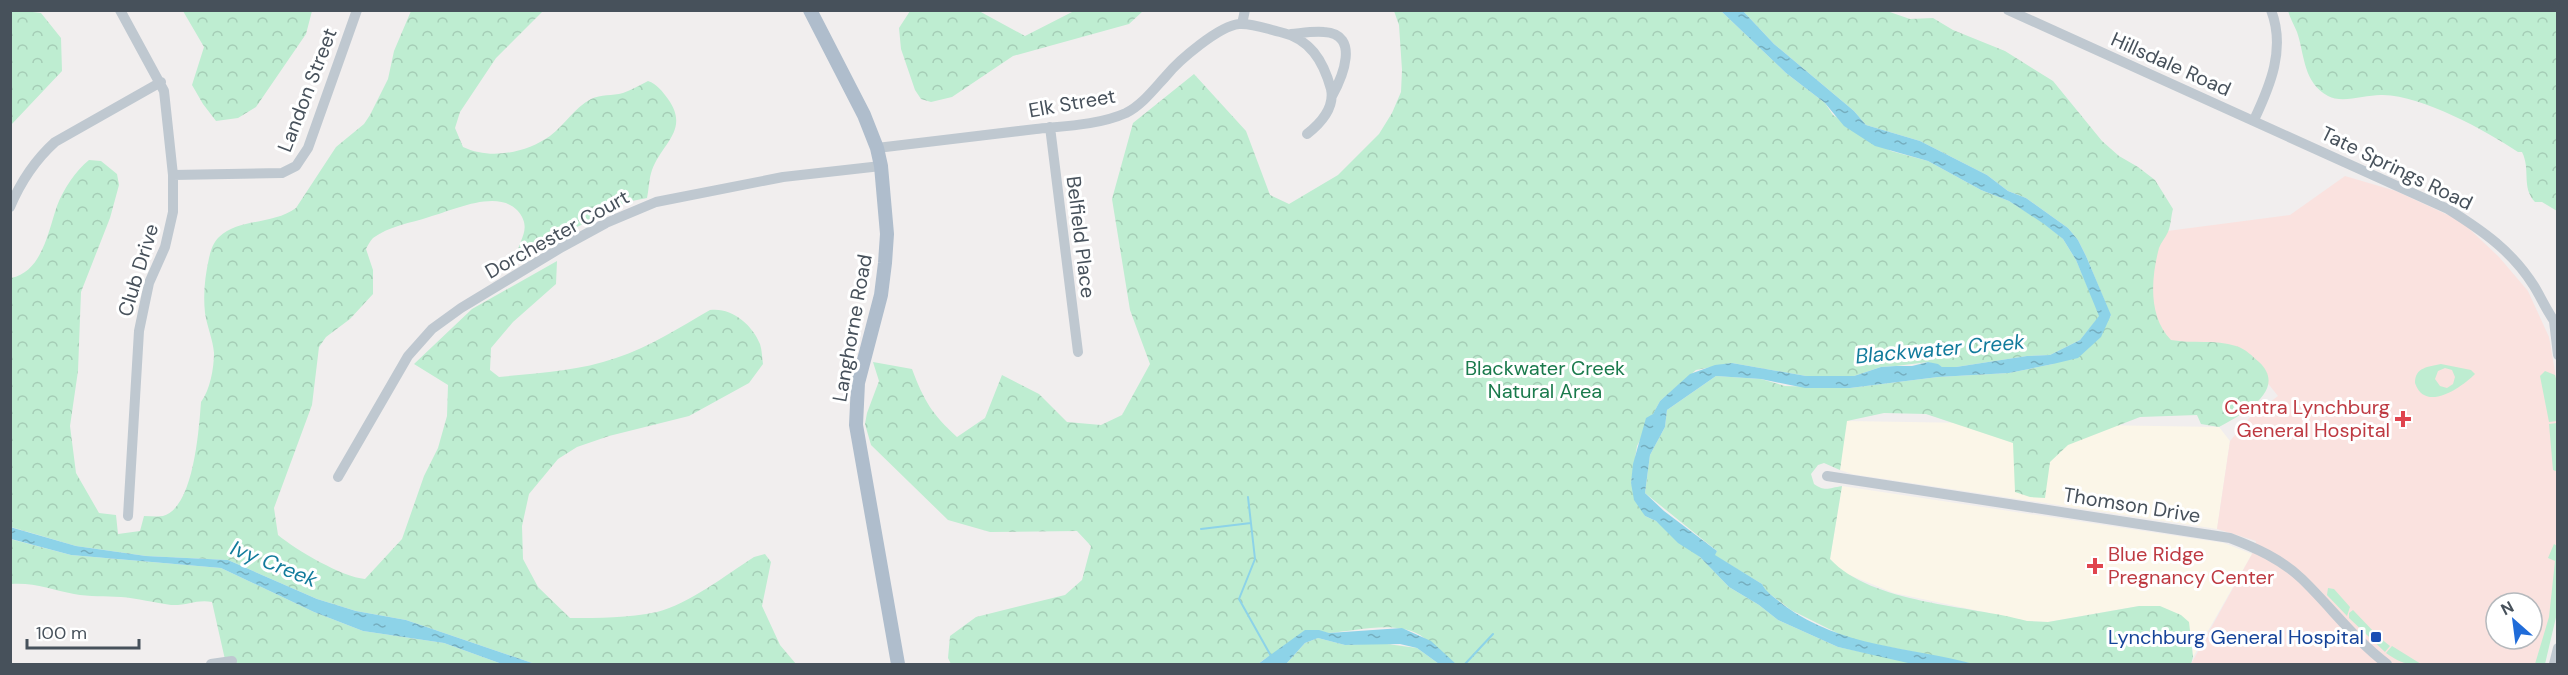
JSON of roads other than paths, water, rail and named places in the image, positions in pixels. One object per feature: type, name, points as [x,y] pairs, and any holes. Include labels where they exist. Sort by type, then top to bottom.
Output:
[{"type":"main road","name":"Langhorne Road","points":[[810,10],[864,115],[877,148],[881,166],[886,234],[885,263],[880,295],[858,383],[856,425],[898,664]]},
{"type":"street","name":"Club Drive","points":[[120,10],[161,82],[166,102],[173,175],[171,230],[150,283],[139,332],[128,516]]},
{"type":"street","name":"Landon Street","points":[[173,175],[282,172],[296,166],[308,148],[357,10]]},
{"type":"street","points":[[1245,10],[1242,24],[1291,34],[1326,31],[1336,36],[1344,45],[1347,58],[1325,116],[1307,134]]},
{"type":"street","name":"Hillsdale Road","points":[[2008,10],[2254,120]]},
{"type":"street","points":[[2254,120],[2271,81],[2275,65],[2277,33],[2271,10]]},
{"type":"street","name":"Elk Street","points":[[877,148],[1050,127],[1098,120],[1126,112],[1146,99],[1173,68],[1211,38],[1231,25],[1242,24]]},
{"type":"street","points":[[1291,34],[1308,44],[1316,52],[1328,77],[1332,96]]},
{"type":"street","points":[[10,207],[21,182],[41,155],[55,142],[161,82]]},
{"type":"street","name":"Tate Springs Road","points":[[2254,120],[2448,209],[2473,224],[2506,250],[2533,285],[2556,324],[2558,355]]},
{"type":"street","name":"Belfield Place","points":[[1050,127],[1078,352]]},
{"type":"street","name":"Dorchester Court","points":[[338,477],[408,356],[432,329],[461,308],[562,248],[606,223],[656,202],[783,177],[881,166]]},
{"type":"street","name":"Thomson Drive","points":[[1827,476],[2230,538],[2253,546],[2276,559],[2301,578],[2372,653],[2387,664]]},
{"type":"street","points":[[2554,664],[2558,648]]},
{"type":"street","points":[[211,664],[232,660]]},
{"type":"water","points":[[1721,11],[1743,11],[1774,44],[1854,111],[1866,125],[1920,141],[1987,175],[2008,191],[2026,198],[2068,228],[2078,240],[2086,256],[2111,315],[2101,337],[2078,358],[2053,364],[2009,373],[1938,377],[1850,388],[1805,388],[1761,379],[1716,376],[1667,410],[1665,427],[1650,455],[1645,493],[1664,511],[1717,551],[1715,555],[1762,584],[1769,594],[1785,606],[1829,630],[1876,644],[1974,664],[1908,663],[1838,647],[1778,620],[1759,605],[1729,587],[1700,557],[1678,543],[1656,521],[1645,516],[1634,500],[1631,483],[1633,464],[1646,418],[1653,414],[1660,401],[1690,374],[1715,365],[1732,363],[1806,376],[1854,376],[1881,367],[1912,366],[1928,362],[1942,367],[1956,367],[2027,356],[2050,355],[2080,340],[2099,316],[2076,260],[2063,239],[2009,201],[1981,190],[1928,161],[1875,146],[1844,126],[1825,103],[1786,73]]},
{"type":"water","points":[[10,527],[76,546],[146,556],[228,560],[317,599],[356,611],[406,620],[535,664],[502,664],[444,643],[363,631],[314,612],[221,568],[71,555],[11,539]]},
{"type":"water","points":[[1402,628],[1431,641],[1456,664],[1439,664],[1417,648],[1400,644],[1345,645],[1318,638],[1305,643],[1286,664],[1258,664],[1305,630],[1329,633]]},
{"type":"waterway","points":[[1248,497],[1255,559],[1239,599],[1271,656]]},
{"type":"waterway","points":[[1201,529],[1251,523]]},
{"type":"waterway","points":[[1465,664],[1493,634]]},
{"type":"place","name":"Centra Lynchburg General Hospital","points":[[2403,419]]},
{"type":"place","name":"Blue Ridge Pregnancy Center","points":[[2095,566]]},
{"type":"place","name":"Lynchburg General Hospital","points":[[2376,637]]},
{"type":"water label","name":"Blackwater Creek","points":[[1940,349]]},
{"type":"water label","name":"Ivy Creek","points":[[274,564]]},
{"type":"park label","name":"Blackwater Creek Natural Area","points":[[1545,380]]}]
